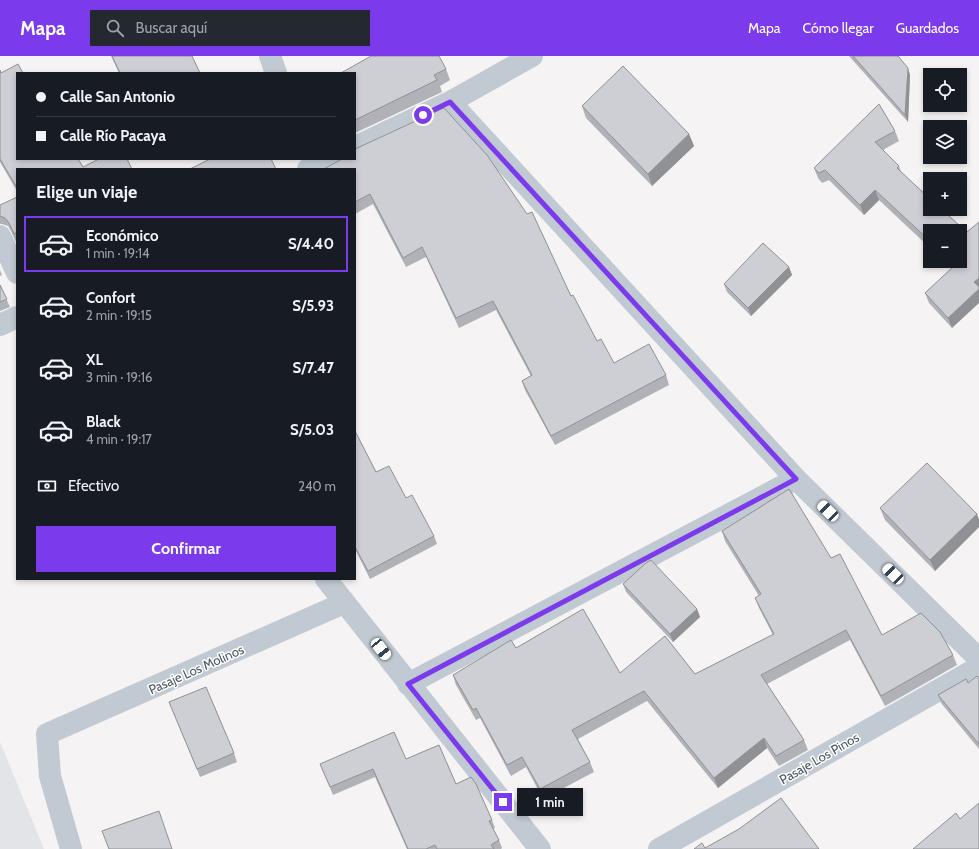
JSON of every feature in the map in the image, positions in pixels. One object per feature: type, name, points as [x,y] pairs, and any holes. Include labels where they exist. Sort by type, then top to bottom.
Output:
[{"type":"street","points":[[270,56],[276,72]]},
{"type":"street","points":[[356,146],[450,102],[532,56]]},
{"type":"street","points":[[450,102],[796,479],[979,659]]},
{"type":"street","points":[[0,236],[16,271]]},
{"type":"street","points":[[0,326],[16,318]]},
{"type":"street","points":[[408,684],[796,479]]},
{"type":"street","points":[[327,580],[540,849]]},
{"type":"street","name":"Pasaje Los Molinos","points":[[71,849],[50,776],[47,734],[344,603]]},
{"type":"street","name":"Pasaje Los Pinos","points":[[659,849],[979,667]]},
{"type":"shaded area","points":[[0,742],[44,849],[0,849]]},
{"type":"building","points":[[112,56],[192,56],[200,72],[120,72]]},
{"type":"building","points":[[371,56],[439,56],[446,69],[434,75],[437,80],[356,120],[356,72],[343,72]]},
{"type":"building","points":[[853,56],[898,56],[908,68],[905,115]]},
{"type":"building","points":[[18,64],[22,72],[16,72],[16,160],[79,160],[83,167],[97,160],[128,160],[132,168],[16,168],[16,186],[0,159],[0,70],[1,73]]},
{"type":"building","points":[[623,66],[689,134],[648,174],[582,106]]},
{"type":"building","points":[[879,104],[895,131],[875,142],[899,166],[897,168],[923,192],[923,216],[949,216],[958,224],[923,224],[923,235],[875,190],[860,205],[825,170],[819,173],[814,168]]},
{"type":"building","points":[[444,108],[487,155],[527,214],[532,212],[571,296],[573,295],[597,341],[601,339],[614,363],[649,344],[666,375],[551,436],[522,381],[532,375],[493,301],[456,318],[422,247],[403,258],[370,194],[356,201],[356,168],[326,168],[340,160],[356,160],[356,149]]},
{"type":"building","points":[[208,160],[272,160],[276,168],[192,168]]},
{"type":"building","points":[[16,197],[16,233],[14,234],[9,223],[5,218],[0,216],[0,205]]},
{"type":"building","points":[[979,222],[979,278],[974,282],[979,289],[948,318],[925,293],[952,268],[967,268],[967,232]]},
{"type":"building","points":[[763,243],[789,267],[748,308],[724,284]]},
{"type":"building","points":[[0,285],[7,299],[0,302]]},
{"type":"building","points":[[356,433],[376,472],[389,466],[406,498],[412,495],[434,536],[368,571],[356,549]]},
{"type":"building","points":[[927,463],[977,514],[930,560],[880,508]]},
{"type":"building","points":[[789,489],[831,558],[840,554],[882,635],[921,613],[940,632],[953,655],[881,696],[846,630],[761,675],[804,740],[776,756],[764,738],[714,778],[644,691],[572,730],[590,762],[540,789],[522,757],[507,765],[476,708],[473,710],[453,675],[511,640],[516,648],[583,609],[620,673],[665,636],[695,674],[774,634],[755,598],[761,594],[722,531]]},
{"type":"building","points":[[651,560],[697,609],[670,634],[623,584]]},
{"type":"building","points":[[977,676],[979,678],[979,744],[938,695],[966,679],[968,683]]},
{"type":"building","points":[[206,687],[234,753],[197,769],[169,702]]},
{"type":"building","points":[[394,732],[406,759],[439,745],[456,784],[471,777],[476,784],[492,820],[489,821],[499,840],[491,845],[494,849],[437,849],[435,845],[426,849],[408,849],[373,769],[330,787],[320,764]]},
{"type":"building","points":[[781,798],[819,849],[694,849],[702,843],[705,848],[739,829]]},
{"type":"building","points":[[979,803],[979,849],[913,849],[956,813],[960,819]]},
{"type":"building","points":[[159,811],[172,849],[109,849],[102,831]]},
{"type":"route","points":[[423,115],[450,102],[796,479],[408,684],[503,802]]}]
